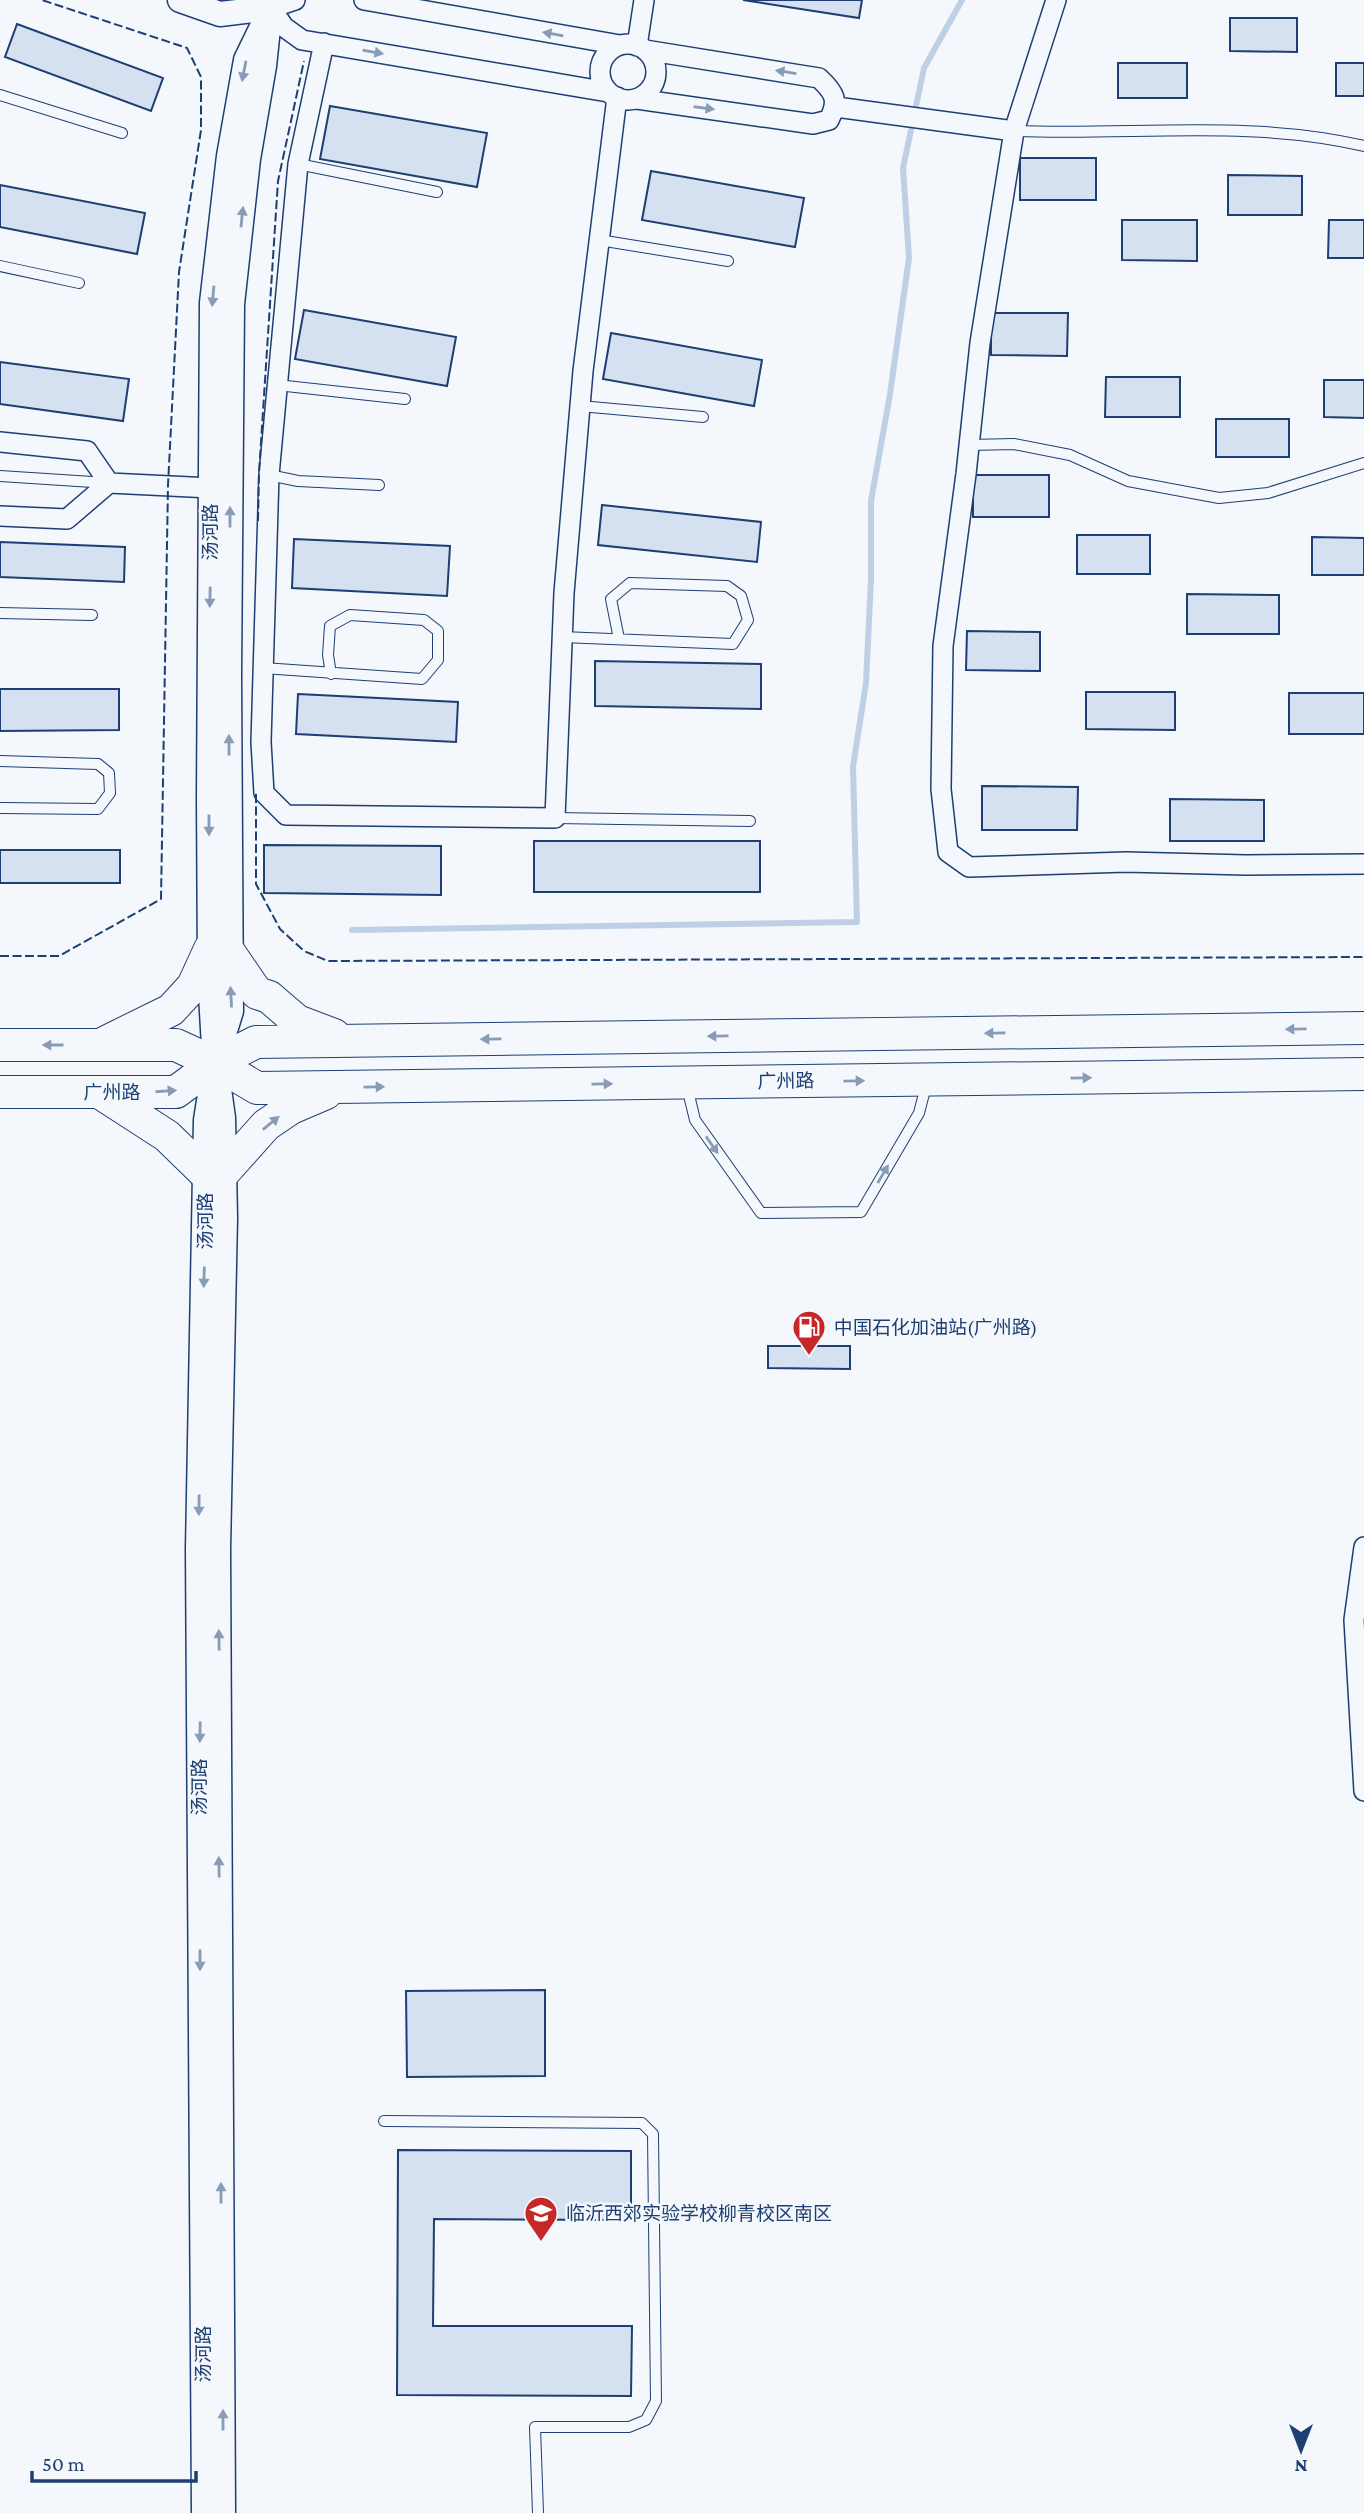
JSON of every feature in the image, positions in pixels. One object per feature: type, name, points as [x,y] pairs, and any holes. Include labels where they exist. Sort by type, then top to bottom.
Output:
[{"type":"main road","points":[[99,1045],[171,1010],[220,950],[257,993],[268,997],[298,1021],[349,1041]]},
{"type":"main road","name":"广州路","points":[[0,1091],[176,1091],[215,1063],[256,1042],[1360,1027]]},
{"type":"main road","name":"广州路","points":[[0,1045],[176,1045],[215,1063],[257,1088],[1364,1074]]},
{"type":"main road","points":[[99,1091],[167,1136],[215,1173],[265,1125],[291,1108],[341,1087]]},
{"type":"street","points":[[180,0],[220,13],[263,3],[295,0]]},
{"type":"street","points":[[263,3],[284,27],[302,40],[612,95],[627,100],[637,99],[813,124],[829,120],[835,107],[832,90],[819,78],[364,0]]},
{"type":"street","points":[[634,47],[644,0]]},
{"type":"street","points":[[1056,0],[1014,131],[979,343],[969,445],[943,646],[941,789],[948,852],[969,867],[1126,862],[1364,864]]},
{"type":"street","name":"汤河路","points":[[223,2513],[215,1173],[206,1120],[215,1063],[231,1011],[220,950],[211,488],[212,303],[229,156],[246,60],[263,3]]},
{"type":"street","name":"汤河路","points":[[220,950],[232,304],[248,159],[264,66],[263,3]]},
{"type":"street","points":[[324,43],[298,164],[269,475],[261,743],[264,793],[286,815],[555,818],[562,637],[580,406],[612,95],[600,74],[601,65],[612,49],[634,47],[654,61],[654,83],[649,91],[637,99]]},
{"type":"street","points":[[835,107],[1014,131]]},
{"type":"street","points":[[0,442],[87,451],[109,483]]},
{"type":"street","points":[[0,516],[66,519],[109,483],[211,488]]},
{"type":"street","name":"汤河路","points":[[204,2513],[198,1549],[215,1173]]},
{"type":"street","points":[[1364,1547],[1354,1620],[1364,1791]]},
{"type":"lane","points":[[0,94],[122,133]]},
{"type":"lane","points":[[1014,131],[1051,133],[1209,130],[1336,139],[1364,146]]},
{"type":"lane","points":[[298,164],[437,192]]},
{"type":"lane","points":[[599,240],[728,261]]},
{"type":"lane","points":[[0,266],[79,283]]},
{"type":"lane","points":[[277,386],[405,399]]},
{"type":"lane","points":[[580,406],[703,417]]},
{"type":"lane","points":[[969,445],[1014,444],[1070,455],[1128,481],[1219,498],[1268,494],[1364,463]]},
{"type":"lane","points":[[269,475],[298,481],[379,485]]},
{"type":"lane","points":[[0,476],[109,483]]},
{"type":"lane","points":[[562,637],[733,644],[748,620],[741,596],[727,586],[630,583],[611,599],[619,639]]},
{"type":"lane","points":[[0,613],[92,615]]},
{"type":"lane","points":[[263,668],[331,674],[422,679],[438,660],[438,631],[424,620],[350,615],[330,626],[328,654],[331,674]]},
{"type":"lane","points":[[0,761],[98,764],[109,773],[110,793],[98,809],[0,808]]},
{"type":"lane","points":[[555,818],[750,821]]},
{"type":"lane","points":[[686,1083],[695,1119],[761,1213],[861,1212],[919,1113],[928,1080]]},
{"type":"lane","points":[[384,2121],[642,2123],[653,2134],[656,2402],[646,2420],[629,2427],[535,2427],[538,2513]]},
{"type":"building","points":[[743,0],[862,0],[859,18]]},
{"type":"building","points":[[1230,18],[1297,18],[1297,52],[1230,51]]},
{"type":"building","points":[[17,24],[163,78],[151,111],[5,57]]},
{"type":"building","points":[[1118,63],[1187,63],[1187,98],[1118,98]]},
{"type":"building","points":[[1336,63],[1364,63],[1364,96],[1336,96]]},
{"type":"building","points":[[330,106],[487,133],[477,187],[320,159]]},
{"type":"building","points":[[1020,158],[1096,158],[1096,200],[1020,200]]},
{"type":"building","points":[[651,171],[804,198],[795,247],[642,220]]},
{"type":"building","points":[[1228,175],[1302,176],[1302,215],[1228,215]]},
{"type":"building","points":[[0,185],[145,213],[137,254],[0,227]]},
{"type":"building","points":[[1122,220],[1197,220],[1197,261],[1122,260]]},
{"type":"building","points":[[1329,220],[1364,220],[1364,258],[1328,258]]},
{"type":"building","points":[[304,310],[456,337],[447,386],[295,359]]},
{"type":"building","points":[[991,313],[1068,313],[1067,356],[991,355]]},
{"type":"building","points":[[611,333],[762,360],[754,406],[603,379]]},
{"type":"building","points":[[0,362],[129,379],[123,421],[0,404]]},
{"type":"building","points":[[1106,377],[1180,377],[1180,417],[1105,417]]},
{"type":"building","points":[[1324,380],[1364,380],[1364,418],[1324,417]]},
{"type":"building","points":[[1216,419],[1289,419],[1289,457],[1216,457]]},
{"type":"building","points":[[973,475],[1049,475],[1049,517],[973,517]]},
{"type":"building","points":[[602,505],[761,522],[757,562],[598,545]]},
{"type":"building","points":[[1077,535],[1150,535],[1150,574],[1077,574]]},
{"type":"building","points":[[1312,537],[1364,538],[1364,575],[1312,575]]},
{"type":"building","points":[[294,539],[450,546],[447,596],[292,588]]},
{"type":"building","points":[[0,542],[125,547],[124,582],[0,577]]},
{"type":"building","points":[[1187,594],[1279,595],[1279,634],[1187,634]]},
{"type":"building","points":[[967,631],[1040,632],[1040,671],[966,670]]},
{"type":"building","points":[[595,661],[761,664],[761,709],[595,706]]},
{"type":"building","points":[[0,689],[119,689],[119,730],[0,731]]},
{"type":"building","points":[[1086,692],[1175,692],[1175,730],[1086,729]]},
{"type":"building","points":[[1289,693],[1364,693],[1364,734],[1289,734]]},
{"type":"building","points":[[298,694],[458,702],[456,742],[296,734]]},
{"type":"building","points":[[982,786],[1078,787],[1077,830],[982,830]]},
{"type":"building","points":[[1170,799],[1264,800],[1264,841],[1170,841]]},
{"type":"building","points":[[534,841],[760,841],[760,892],[534,892]]},
{"type":"building","points":[[264,845],[441,846],[441,895],[264,893]]},
{"type":"building","points":[[0,850],[120,850],[120,883],[0,883]]},
{"type":"building","name":"中国石化加油站(广州路)","points":[[768,1346],[850,1346],[850,1369],[768,1368]]},
{"type":"building","points":[[545,1990],[545,2076],[407,2077],[406,1991]]},
{"type":"building","points":[[398,2150],[631,2151],[631,2220],[434,2219],[433,2326],[632,2326],[631,2396],[397,2395]]},
{"type":"waterway","points":[[352,930],[857,922],[853,767],[866,683],[871,579],[871,501],[890,394],[909,258],[903,168],[924,68],[962,0]]},
{"type":"fence","points":[[0,956],[59,956],[161,899],[168,485],[179,272],[201,130],[201,77],[187,48],[42,0]]},
{"type":"fence","points":[[258,521],[278,181],[304,61]]},
{"type":"fence","points":[[256,794],[256,884],[280,929],[304,951],[328,961],[1364,957]]},
{"type":"place","name":"中国石化加油站(广州路)","points":[[809,1357]]},
{"type":"place","name":"临沂西郊实验学校柳青校区南区","points":[[541,2243]]}]
